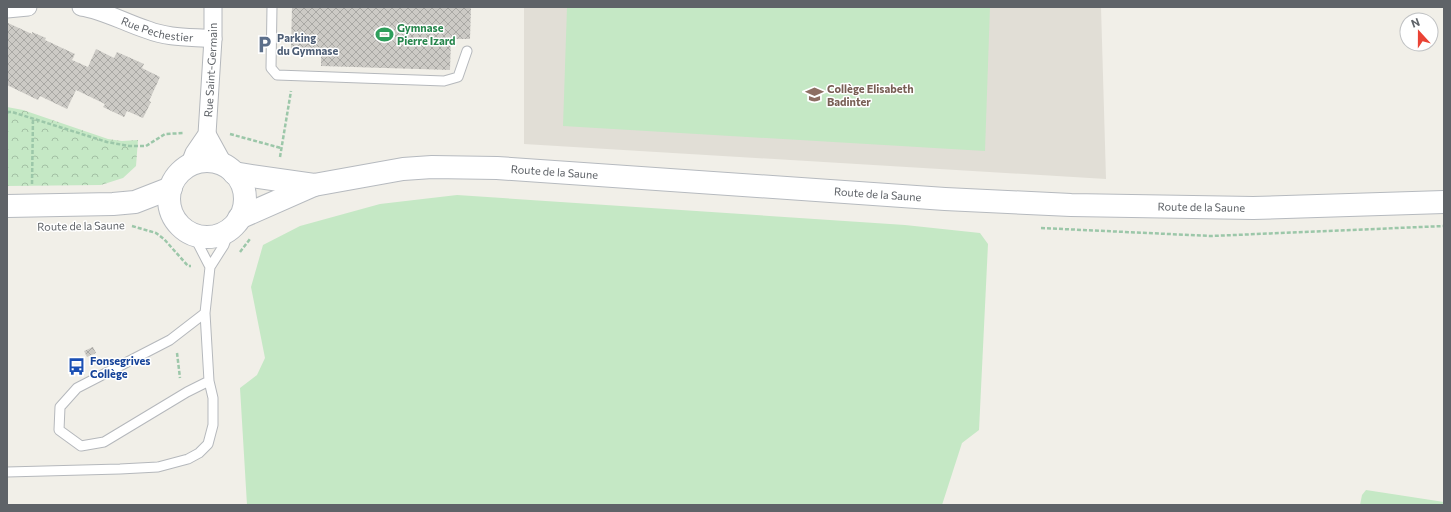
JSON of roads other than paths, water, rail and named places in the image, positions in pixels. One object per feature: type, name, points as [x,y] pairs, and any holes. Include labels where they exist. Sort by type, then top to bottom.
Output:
[{"type":"street","points":[[7,9],[28,7]]},
{"type":"street","name":"Rue Pechestier","points":[[80,7],[94,9],[150,31],[181,37],[213,39]]},
{"type":"street","name":"Rue Saint-Germain","points":[[189,166],[194,153],[207,134],[213,39],[213,7]]},
{"type":"street","name":"Rue Saint-Germain","points":[[207,134],[229,169]]},
{"type":"street","name":"Route de la Saune","points":[[189,166],[200,162],[212,161],[229,169],[252,176],[314,185]]},
{"type":"street","points":[[175,219],[170,209],[169,198],[171,188],[175,179],[189,166]]},
{"type":"street","name":"Route de la Saune","points":[[135,202],[175,219],[183,228],[193,234],[206,236],[219,235],[235,224],[314,185],[403,170],[458,167],[512,169],[945,199],[1071,205],[1253,208],[1444,202]]},
{"type":"street","points":[[229,169],[242,183],[245,195],[244,207],[235,224]]},
{"type":"street","name":"Route de la Saune","points":[[7,206],[113,204],[135,202],[171,188]]},
{"type":"lane","points":[[272,7],[271,68],[278,75],[293,77],[444,81],[458,77],[466,51]]},
{"type":"lane","points":[[7,472],[158,467],[188,459],[199,453],[208,444],[213,425],[213,398],[209,381],[205,313],[210,267],[235,224]]},
{"type":"lane","points":[[193,234],[210,267]]},
{"type":"lane","points":[[205,313],[170,340],[77,388],[60,407],[59,430],[81,446],[104,442],[187,392],[209,381]]},
{"type":"place","name":"Gymnase Pierre Izard","points":[[384,34]]},
{"type":"place","name":"Parking du Gymnase","points":[[264,44]]},
{"type":"place","name":"Collège Elisabeth Badinter","points":[[814,95]]},
{"type":"place","name":"Fonsegrives Collège","points":[[77,367]]}]
